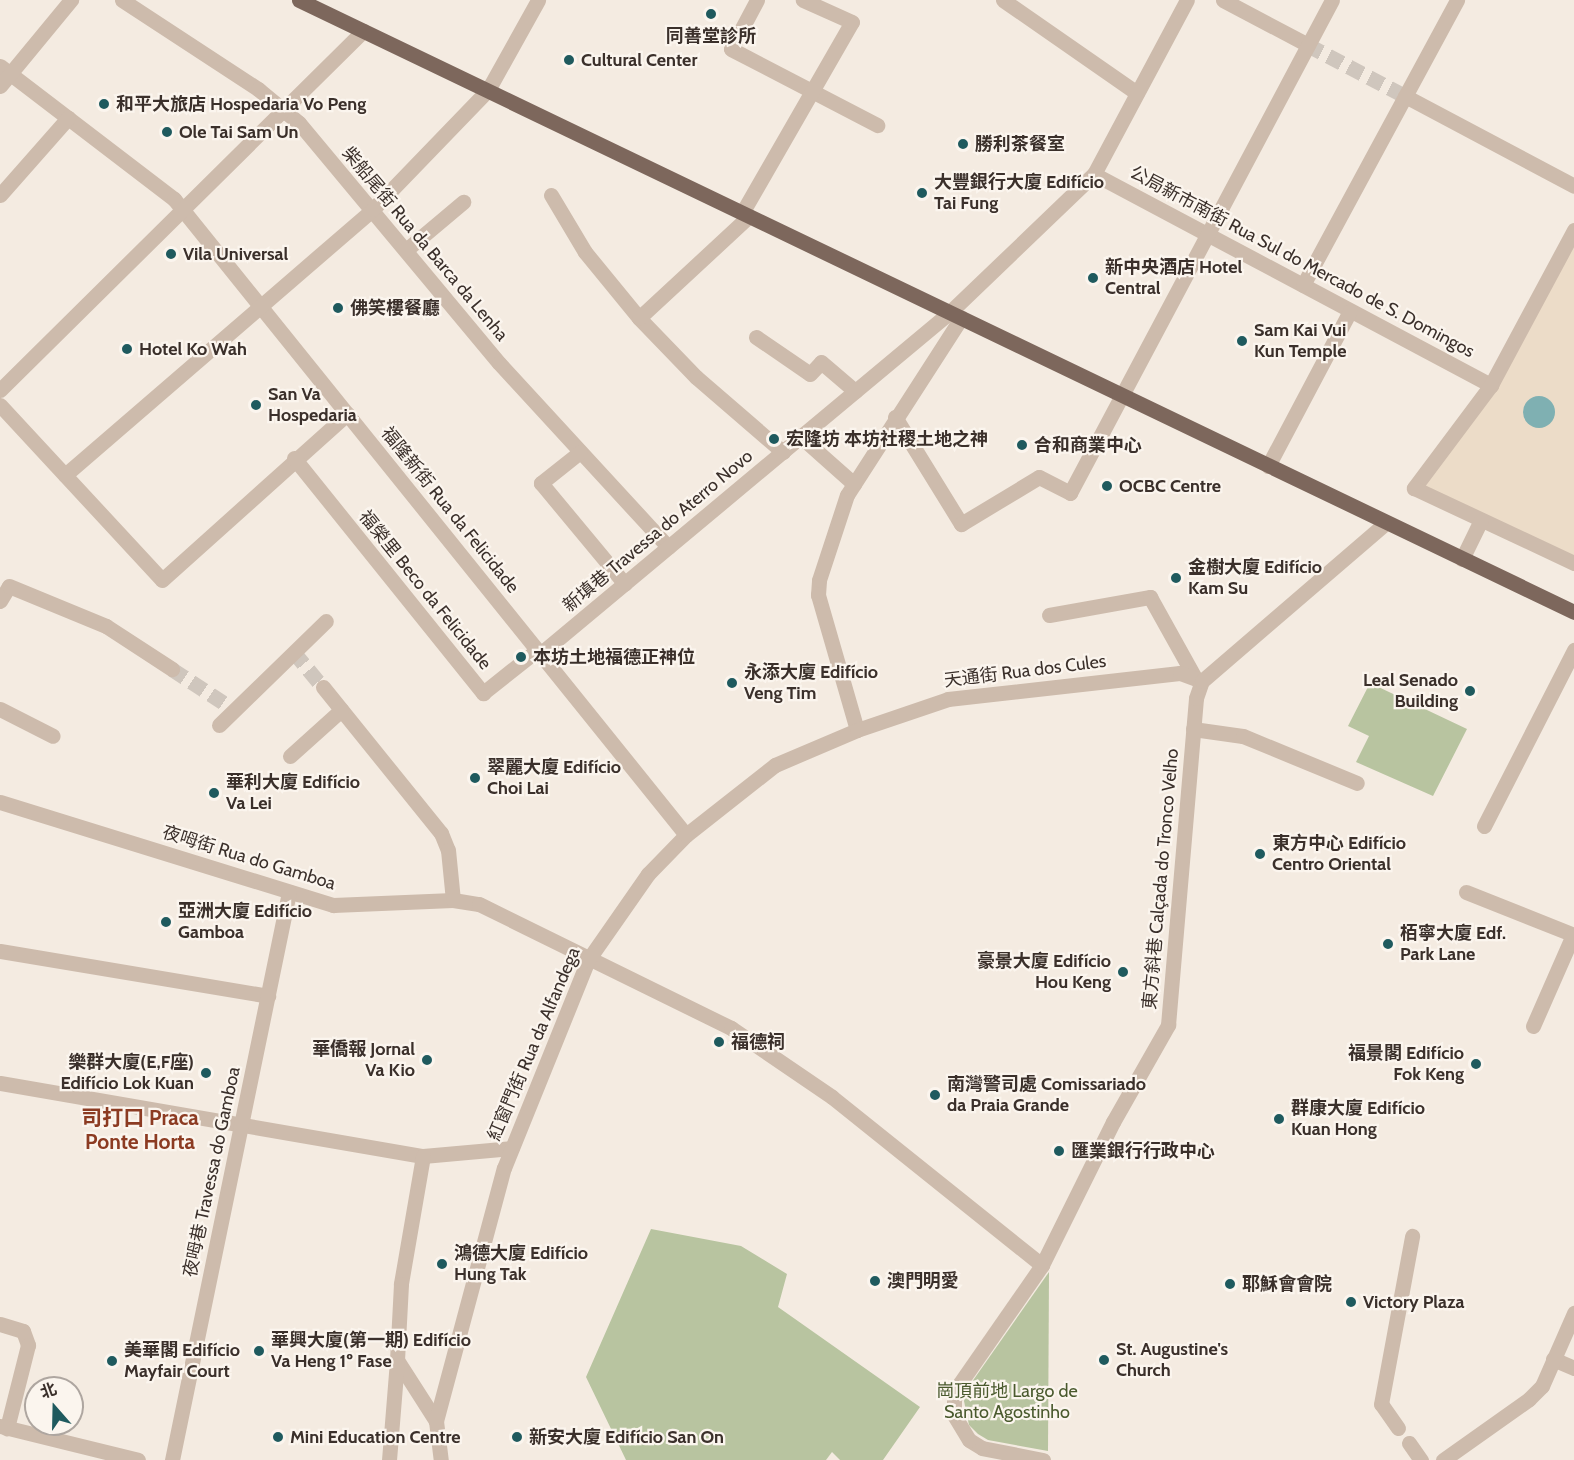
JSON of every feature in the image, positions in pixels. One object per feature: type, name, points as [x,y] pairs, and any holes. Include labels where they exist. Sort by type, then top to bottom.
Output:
[{"type":"main road","points":[[299,0],[1574,612]]},
{"type":"street","points":[[0,86],[5,70],[71,0]]},
{"type":"street","name":"柴船尾街 Rua da Barca da Lenha","points":[[122,0],[258,88],[284,110],[373,209],[499,363],[668,547]]},
{"type":"street","points":[[64,475],[373,209],[488,90],[538,0]]},
{"type":"street","points":[[639,318],[746,215],[812,91],[852,22],[803,0]]},
{"type":"street","points":[[1003,0],[1137,93]]},
{"type":"street","points":[[857,730],[818,595],[819,580],[854,484],[956,315],[1094,174],[1186,0]]},
{"type":"street","points":[[1223,0],[1308,45]]},
{"type":"street","points":[[895,417],[961,524],[1039,477],[1070,493],[1332,0]]},
{"type":"street","points":[[1303,285],[1457,0]]},
{"type":"street","points":[[751,2],[731,50],[877,125]]},
{"type":"street","points":[[0,390],[363,31]]},
{"type":"street","name":"福隆新街 Rua da Felicidade","points":[[5,70],[174,199],[183,209],[686,835]]},
{"type":"street","points":[[1405,96],[1574,186]]},
{"type":"street","points":[[0,195],[68,118]]},
{"type":"street","name":"公局新市南街 Rua Sul do Mercado de S. Domingos","points":[[1094,174],[1491,385]]},
{"type":"street","points":[[551,195],[585,252],[639,318],[696,377],[783,452]]},
{"type":"street","points":[[406,250],[463,202]]},
{"type":"street","points":[[1574,230],[1491,385],[1414,488],[1574,563]]},
{"type":"street","points":[[1268,466],[1350,311]]},
{"type":"street","name":"新填巷 Travessa do Aterro Novo","points":[[539,652],[625,584],[855,392],[956,315]]},
{"type":"street","points":[[756,337],[810,374],[821,362],[855,392]]},
{"type":"street","points":[[0,405],[162,580],[294,458],[347,414]]},
{"type":"street","points":[[801,437],[854,484]]},
{"type":"street","points":[[580,452],[541,483],[625,584]]},
{"type":"street","name":"福榮里 Beco da Felicidade","points":[[294,458],[483,693],[539,652]]},
{"type":"street","points":[[1462,559],[1481,520]]},
{"type":"street","points":[[1049,615],[1150,597],[1198,679],[1386,523]]},
{"type":"street","points":[[0,601],[9,586],[106,626],[172,669]]},
{"type":"street","points":[[219,725],[326,621]]},
{"type":"street","points":[[1484,826],[1574,650]]},
{"type":"street","name":"天通街 Rua dos Cules","points":[[857,730],[948,699],[1180,673],[1198,679]]},
{"type":"street","name":"東方斜巷 Calçada do Tronco Velho","points":[[1043,1460],[982,1448],[969,1440],[954,1415],[954,1400],[958,1386],[1042,1265],[1113,1122],[1168,1025],[1198,679]]},
{"type":"street","points":[[323,687],[441,832],[448,850],[453,900]]},
{"type":"street","points":[[0,709],[53,736]]},
{"type":"street","points":[[290,756],[341,710]]},
{"type":"street","points":[[1193,729],[1243,736],[1357,783]]},
{"type":"street","name":"紅窗門街 Rua da Alfandega","points":[[436,1421],[512,1148],[588,960],[648,874],[686,835],[776,765],[857,730]]},
{"type":"street","name":"夜呣街 Rua do Gamboa","points":[[0,802],[289,892],[344,906],[453,900],[479,904],[588,960],[731,1028],[832,1097],[1042,1265]]},
{"type":"street","name":"夜呣巷 Travessa do Gamboa","points":[[172,1460],[289,892]]},
{"type":"street","points":[[1466,892],[1573,935],[1533,1026]]},
{"type":"street","points":[[0,951],[268,996]]},
{"type":"street","points":[[0,1083],[423,1156],[512,1148]]},
{"type":"street","points":[[389,1460],[401,1284],[423,1156]]},
{"type":"street","points":[[1398,1428],[1381,1404],[1413,1236]]},
{"type":"street","points":[[1443,1460],[1529,1399],[1542,1386],[1574,1313]]},
{"type":"street","points":[[0,1324],[23,1331],[28,1345],[4,1427],[138,1460]]},
{"type":"street","points":[[1553,1359],[1574,1368]]},
{"type":"street","points":[[397,1360],[436,1421],[441,1460]]},
{"type":"street","points":[[1409,1443],[1421,1460]]},
{"type":"green space","points":[[1370,683],[1467,729],[1433,796],[1356,762],[1369,736],[1348,726]]},
{"type":"green space","points":[[651,1229],[741,1246],[787,1274],[778,1307],[920,1407],[883,1460],[840,1460],[832,1452],[826,1460],[626,1460],[586,1377]]},
{"type":"green space","name":"崗頂前地 Largo de Santo Agostinho","points":[[1049,1272],[1048,1451],[988,1440],[969,1425],[964,1401],[967,1389]]},
{"type":"shaded area","points":[[1574,230],[1574,563],[1414,488],[1491,385]]},
{"type":"water","points":[[1539,396],[1551,400],[1555,412],[1551,424],[1539,428],[1527,424],[1523,412],[1527,400]]},
{"type":"tunnel","points":[[1308,45],[1405,96]]},
{"type":"tunnel","points":[[294,652],[323,687]]},
{"type":"tunnel","points":[[172,669],[235,710]]},
{"type":"place","name":"同善堂診所","points":[[711,14]]},
{"type":"place","name":"Cultural Center","points":[[569,60]]},
{"type":"place","name":"和平大旅店 Hospedaria Vo Peng","points":[[104,104]]},
{"type":"place","name":"Ole Tai Sam Un","points":[[167,132]]},
{"type":"place","name":"勝利茶餐室","points":[[963,144]]},
{"type":"place","name":"大豐銀行大廈 Edifício Tai Fung","points":[[922,193]]},
{"type":"place","name":"Vila Universal","points":[[171,254]]},
{"type":"place","name":"新中央酒店 Hotel Central","points":[[1093,278]]},
{"type":"place","name":"佛笑樓餐廳","points":[[338,308]]},
{"type":"place","name":"Sam Kai Vui Kun Temple","points":[[1242,341]]},
{"type":"place","name":"Hotel Ko Wah","points":[[127,349]]},
{"type":"place","name":"San Va Hospedaria","points":[[256,405]]},
{"type":"place","name":"宏隆坊 本坊社稷土地之神","points":[[774,439]]},
{"type":"place","name":"合和商業中心","points":[[1022,445]]},
{"type":"place","name":"OCBC Centre","points":[[1107,486]]},
{"type":"place","name":"金樹大廈 Edifício Kam Su","points":[[1176,578]]},
{"type":"place","name":"本坊土地福德正神位","points":[[521,657]]},
{"type":"place","name":"永添大廈 Edifício Veng Tim","points":[[732,683]]},
{"type":"place","name":"Leal Senado Building","points":[[1470,691]]},
{"type":"place","name":"翠麗大廈 Edifício Choi Lai","points":[[475,778]]},
{"type":"place","name":"華利大廈 Edifício Va Lei","points":[[214,793]]},
{"type":"place","name":"東方中心 Edifício Centro Oriental","points":[[1260,854]]},
{"type":"place","name":"亞洲大廈 Edifício Gamboa","points":[[166,922]]},
{"type":"place","name":"栢寧大廈 Edf. Park Lane","points":[[1388,944]]},
{"type":"place","name":"豪景大廈 Edifício Hou Keng","points":[[1123,972]]},
{"type":"place","name":"福德祠","points":[[719,1042]]},
{"type":"place","name":"華僑報 Jornal Va Kio","points":[[427,1060]]},
{"type":"place","name":"福景閣 Edifício Fok Keng","points":[[1476,1064]]},
{"type":"place","name":"樂群大廈(E,F座) Edifício Lok Kuan","points":[[206,1073]]},
{"type":"place","name":"南灣警司處 Comissariado da Praia Grande","points":[[935,1095]]},
{"type":"place","name":"群康大廈 Edifício Kuan Hong","points":[[1279,1119]]},
{"type":"place","name":"匯業銀行行政中心","points":[[1059,1151]]},
{"type":"place","name":"鴻德大廈 Edifício Hung Tak","points":[[442,1264]]},
{"type":"place","name":"澳門明愛","points":[[875,1281]]},
{"type":"place","name":"耶穌會會院","points":[[1230,1284]]},
{"type":"place","name":"Victory Plaza","points":[[1351,1302]]},
{"type":"place","name":"華興大廈(第一期) Edifício Va Heng 1º Fase","points":[[259,1351]]},
{"type":"place","name":"St. Augustine's Church","points":[[1104,1360]]},
{"type":"place","name":"美華閣 Edifício Mayfair Court","points":[[112,1361]]},
{"type":"place","name":"Mini Education Centre","points":[[278,1437]]},
{"type":"place","name":"新安大廈 Edifício San On","points":[[517,1437]]},
{"type":"district","name":"司打口 Praca Ponte Horta","points":[[140,1130]]}]
